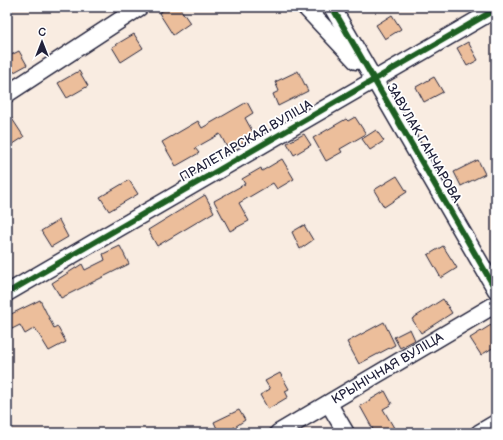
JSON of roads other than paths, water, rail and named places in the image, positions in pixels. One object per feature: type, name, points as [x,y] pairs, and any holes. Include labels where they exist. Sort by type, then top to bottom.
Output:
[{"type":"street","points":[[7,94],[140,7]]},
{"type":"street","points":[[305,7],[374,79]]},
{"type":"street","name":"ЗАВУЛАК ГАНЧАРОВА","points":[[332,7],[496,290]]},
{"type":"street","name":"ПРАЛЕТАРСКАЯ ВУЛІЦА","points":[[7,293],[496,9]]},
{"type":"street","name":"КРЫНІЧНАЯ ВУЛІЦА","points":[[278,433],[496,304]]},
{"type":"street","points":[[329,404],[346,433]]},
{"type":"street","points":[[479,433],[496,423]]}]
